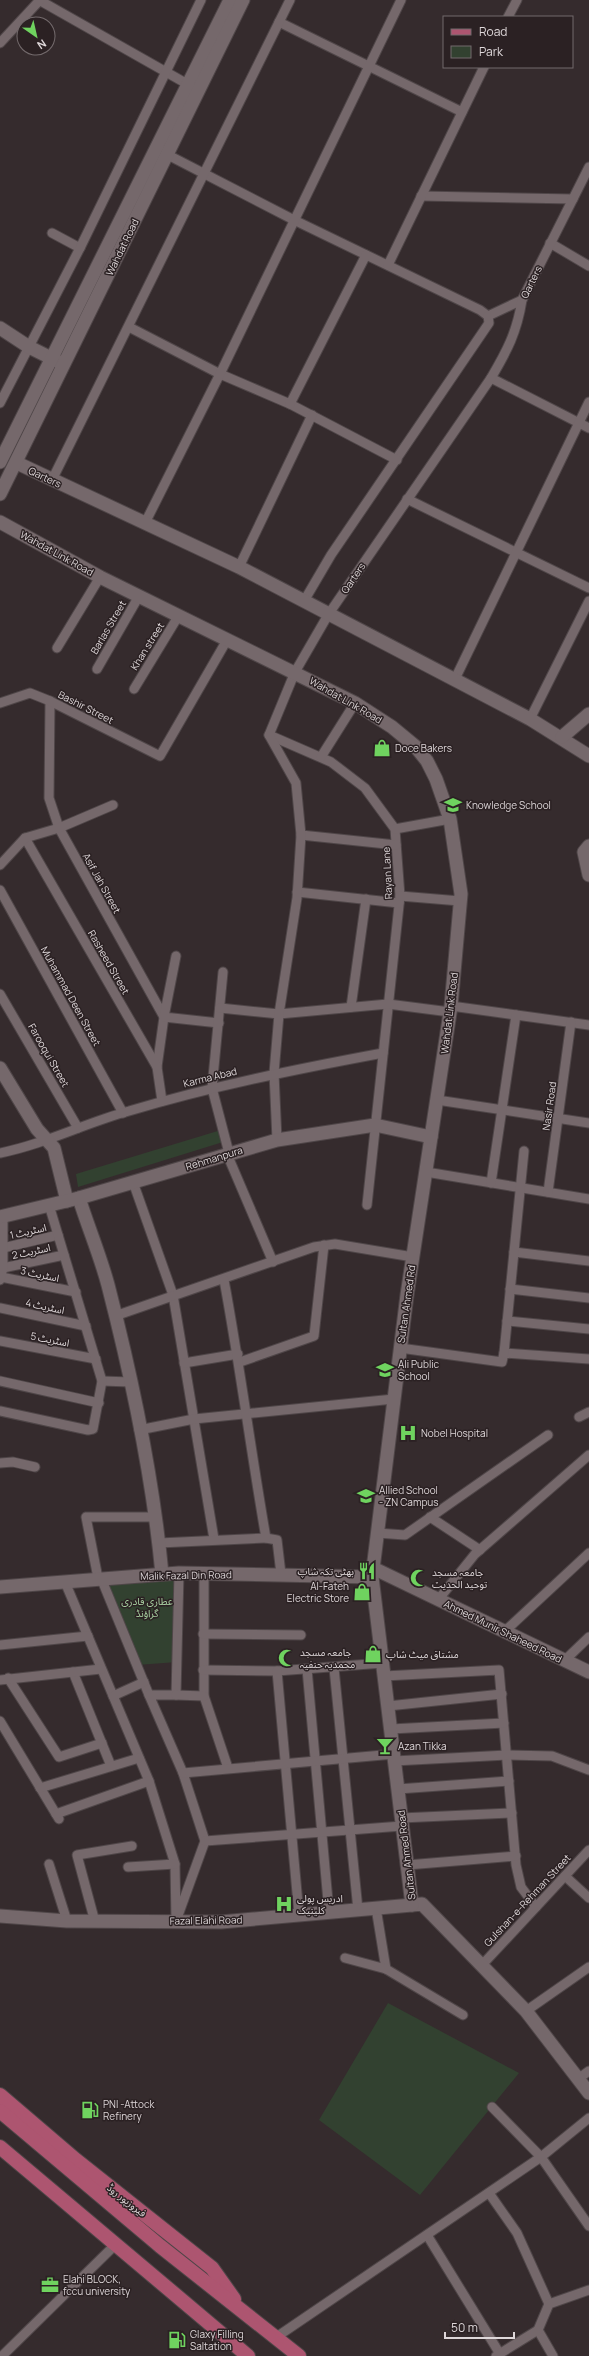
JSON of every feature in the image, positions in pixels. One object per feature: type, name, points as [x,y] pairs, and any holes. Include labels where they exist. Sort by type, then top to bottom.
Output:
[{"type":"main road","name":"فیروزپور روڈ","points":[[0,2095],[76,2160],[212,2268],[244,2314]]},
{"type":"main road","name":"فیروزپور روڈ","points":[[0,2112],[160,2246],[299,2356]]},
{"type":"main road","points":[[0,2148],[248,2356]]},
{"type":"street","points":[[0,43],[40,0],[189,85]]},
{"type":"street","points":[[0,403],[80,248],[200,0]]},
{"type":"street","name":"Wahdat Road","points":[[0,462],[230,0]]},
{"type":"street","name":"Wahdat Road","points":[[0,494],[17,463],[243,0]]},
{"type":"street","points":[[52,480],[290,0]]},
{"type":"street","points":[[145,523],[220,374],[401,0]]},
{"type":"street","points":[[509,16],[517,0]]},
{"type":"street","points":[[279,22],[462,112]]},
{"type":"street","points":[[388,265],[484,68]]},
{"type":"street","points":[[168,155],[204,175],[294,220],[480,310],[488,316],[489,323],[331,555],[304,601]]},
{"type":"street","name":"Qarters","points":[[17,463],[239,567],[328,615],[491,378],[514,337],[522,300],[589,167]]},
{"type":"street","points":[[421,196],[573,199]]},
{"type":"street","points":[[52,233],[80,248]]},
{"type":"street","points":[[550,243],[589,266]]},
{"type":"street","points":[[290,404],[366,255]]},
{"type":"street","points":[[488,316],[522,300]]},
{"type":"street","points":[[129,327],[220,374],[290,404],[397,460]]},
{"type":"street","points":[[0,328],[29,347],[65,364]]},
{"type":"street","points":[[491,378],[589,428]]},
{"type":"street","points":[[455,679],[589,402]]},
{"type":"street","points":[[239,567],[312,415]]},
{"type":"street","points":[[407,499],[589,588]]},
{"type":"street","name":"Wahdat Link Road","points":[[0,522],[100,577],[227,640],[296,672],[355,703],[392,727],[415,746],[427,761],[436,779],[450,819],[460,901],[450,1009],[431,1137]]},
{"type":"street","points":[[57,648],[100,577]]},
{"type":"street","name":"Barlas Street","points":[[97,669],[139,596]]},
{"type":"street","points":[[530,719],[589,601]]},
{"type":"street","points":[[269,735],[296,672],[328,615],[455,679],[530,719],[562,737],[587,754]]},
{"type":"street","name":"Khan street","points":[[134,689],[179,616]]},
{"type":"street","name":"Bashir Street","points":[[0,703],[30,693],[50,701],[160,756],[227,640]]},
{"type":"street","name":"Asif Jah Street","points":[[50,701],[49,798],[59,828],[164,1017]]},
{"type":"street","points":[[321,757],[355,703]]},
{"type":"street","points":[[562,737],[589,714]]},
{"type":"street","points":[[269,735],[331,762],[365,788],[395,829],[450,819]]},
{"type":"street","points":[[269,735],[296,783],[301,835],[297,892],[278,1014],[274,1073],[277,1140]]},
{"type":"street","points":[[0,865],[25,838],[59,828],[113,805]]},
{"type":"street","name":"Rayan Lane","points":[[367,1205],[400,899],[395,829]]},
{"type":"street","points":[[301,835],[396,845]]},
{"type":"street","name":"Rasheed Street","points":[[25,838],[158,1067],[162,1101]]},
{"type":"street","points":[[589,846],[584,852],[589,875]]},
{"type":"street","name":"Muhammad Deen Street","points":[[0,890],[122,1113]]},
{"type":"street","points":[[297,892],[366,899],[460,901]]},
{"type":"street","points":[[351,1007],[366,899]]},
{"type":"street","points":[[158,1067],[164,1017],[176,956]]},
{"type":"street","points":[[223,972],[212,1088],[228,1154],[273,1262]]},
{"type":"street","name":"Farooqui Street","points":[[0,994],[78,1128]]},
{"type":"street","points":[[220,1008],[278,1014],[388,1004],[516,1015],[589,1025]]},
{"type":"street","points":[[491,1183],[516,1015]]},
{"type":"street","points":[[164,1017],[219,1023]]},
{"type":"street","name":"Nasir Road","points":[[548,1192],[571,1022]]},
{"type":"street","name":"Karma Abad","points":[[0,1153],[48,1140],[78,1128],[162,1101],[274,1073],[383,1053]]},
{"type":"street","points":[[0,1068],[37,1129],[54,1148],[108,1284],[139,1430],[159,1542],[162,1574]]},
{"type":"street","points":[[437,1100],[589,1123]]},
{"type":"street","name":"Rehmanpura","points":[[1,1217],[73,1199],[277,1140],[375,1125],[431,1137]]},
{"type":"street","name":"Sultan Ahmed Rd","points":[[373,1573],[412,1257],[431,1137]]},
{"type":"street","points":[[400,1348],[502,1362],[524,1151]]},
{"type":"street","points":[[426,1172],[589,1199]]},
{"type":"street","points":[[133,1182],[173,1295],[214,1539]]},
{"type":"street","points":[[0,1411],[91,1430],[99,1403],[102,1381],[49,1205]]},
{"type":"street","points":[[1,1217],[3,1248],[1,1275]]},
{"type":"street","name":"اسٹریٹ 1","points":[[3,1248],[58,1235]]},
{"type":"street","points":[[115,1316],[173,1295],[224,1280],[324,1245],[335,1244],[412,1257]]},
{"type":"street","points":[[184,1363],[239,1358],[314,1336],[324,1245]]},
{"type":"street","points":[[514,1252],[589,1261]]},
{"type":"street","name":"اسٹریٹ 2","points":[[1,1275],[64,1255]]},
{"type":"street","name":"اسٹریٹ 3","points":[[1,1275],[76,1292]]},
{"type":"street","points":[[224,1280],[239,1358],[246,1413],[266,1538]]},
{"type":"street","points":[[510,1289],[589,1298]]},
{"type":"street","name":"اسٹریٹ 4","points":[[0,1308],[86,1326]]},
{"type":"street","points":[[507,1321],[589,1329]]},
{"type":"street","name":"اسٹریٹ 5","points":[[0,1341],[96,1359]]},
{"type":"street","points":[[504,1353],[589,1359]]},
{"type":"street","points":[[0,1381],[99,1403]]},
{"type":"street","points":[[102,1381],[130,1382]]},
{"type":"street","points":[[139,1430],[194,1418],[394,1399]]},
{"type":"street","points":[[579,1417],[589,1412]]},
{"type":"street","points":[[377,1533],[405,1535],[548,1435]]},
{"type":"street","points":[[438,1600],[480,1550],[589,1455]]},
{"type":"street","points":[[0,1463],[14,1462],[35,1467]]},
{"type":"street","points":[[154,1517],[86,1517],[99,1578],[144,1682],[148,1695],[183,1773],[205,1841],[176,1921]]},
{"type":"street","points":[[430,1517],[480,1550]]},
{"type":"street","points":[[159,1542],[266,1538],[277,1540],[281,1574]]},
{"type":"street","points":[[504,1632],[589,1553]]},
{"type":"street","points":[[176,1695],[179,1573]]},
{"type":"street","name":"Malik Fazal Din Road","points":[[0,1587],[99,1578],[179,1573],[373,1573]]},
{"type":"street","points":[[204,1573],[204,1696],[228,1768]]},
{"type":"street","name":"Ahmed Munir Shaheed Road","points":[[373,1573],[438,1600],[589,1672]]},
{"type":"street","name":"Sultan Ahmed Road","points":[[373,1573],[412,1904],[422,1904],[526,2011],[584,2075],[589,2093]]},
{"type":"street","points":[[65,1582],[149,1781],[175,1864],[176,1921]]},
{"type":"street","points":[[203,1634],[301,1635]]},
{"type":"street","points":[[0,1645],[88,1636]]},
{"type":"street","points":[[564,1661],[589,1637]]},
{"type":"street","points":[[334,1668],[358,1910]]},
{"type":"street","points":[[204,1670],[277,1671],[334,1668],[498,1669],[502,1694],[516,1856],[521,1887],[536,1907]]},
{"type":"street","points":[[101,1669],[4,1679],[58,1757],[102,1743]]},
{"type":"street","points":[[307,1669],[329,1912]]},
{"type":"street","points":[[277,1671],[299,1915]]},
{"type":"street","points":[[73,1672],[111,1766]]},
{"type":"street","points":[[113,1696],[144,1682]]},
{"type":"street","points":[[388,1706],[502,1694]]},
{"type":"street","points":[[148,1695],[204,1696]]},
{"type":"street","points":[[0,1721],[57,1816],[149,1781]]},
{"type":"street","points":[[391,1729],[504,1723]]},
{"type":"street","points":[[183,1773],[285,1762],[507,1755],[552,1756],[589,1770]]},
{"type":"street","points":[[40,1788],[139,1758]]},
{"type":"street","points":[[398,1789],[509,1781]]},
{"type":"street","points":[[205,1841],[350,1830],[402,1822],[512,1813]]},
{"type":"street","points":[[95,1922],[77,1855],[132,1846]]},
{"type":"street","name":"Gulshan-e-Rehman Street","points":[[482,1965],[589,1850]]},
{"type":"street","points":[[407,1865],[516,1856]]},
{"type":"street","points":[[50,1864],[67,1921]]},
{"type":"street","points":[[128,1867],[175,1864]]},
{"type":"street","points":[[565,1876],[589,1898]]},
{"type":"street","name":"Fazal Elahi Road","points":[[0,1916],[95,1922],[222,1922],[412,1904]]},
{"type":"street","points":[[376,1908],[386,1969]]},
{"type":"street","points":[[345,1958],[386,1969],[463,2015]]},
{"type":"street","points":[[526,2011],[589,1967]]},
{"type":"street","points":[[492,2107],[541,2157],[589,2226]]},
{"type":"street","points":[[275,2338],[541,2157],[589,2118]]},
{"type":"street","points":[[427,2235],[498,2355],[538,2330],[549,2304],[517,2233],[488,2193]]},
{"type":"street","points":[[2,2356],[115,2245]]},
{"type":"street","points":[[549,2304],[589,2290]]},
{"type":"street","points":[[538,2330],[553,2356]]},
{"type":"green space","points":[[221,1130],[223,1142],[78,1187],[76,1174]]},
{"type":"green space","name":"عطاری قادری گراؤنڈ","points":[[179,1573],[177,1662],[137,1665],[101,1578]]},
{"type":"green space","points":[[388,2003],[519,2073],[420,2195],[319,2120]]},
{"type":"place","name":"Doce Bakers","points":[[382,748]]},
{"type":"place","name":"Knowledge School","points":[[453,805]]},
{"type":"place","name":"Ali Public School","points":[[385,1370]]},
{"type":"place","name":"Nobel Hospital","points":[[408,1433]]},
{"type":"place","name":"Allied School - ZN Campus","points":[[366,1496]]},
{"type":"place","name":"بھٹی تکہ شاپ","points":[[367,1571]]},
{"type":"place","name":"جامعہ مسجد توحید الحدیٽ","points":[[419,1578]]},
{"type":"place","name":"Al-Fateh Electric Store","points":[[362,1592]]},
{"type":"place","name":"مشتاق میٹ شاپ","points":[[373,1654]]},
{"type":"place","name":"جامعہ مسجد محمدیہ حنفیہ","points":[[287,1658]]},
{"type":"place","name":"Azan Tikka","points":[[385,1746]]},
{"type":"place","name":"ادریس پولی کلینیک","points":[[284,1904]]},
{"type":"place","name":"PNI -Attock Refinery","points":[[90,2110]]},
{"type":"place","name":"Elahi BLOCK, fccu university","points":[[50,2285]]},
{"type":"place","name":"Glaxy Filling Saltation","points":[[177,2340]]}]
